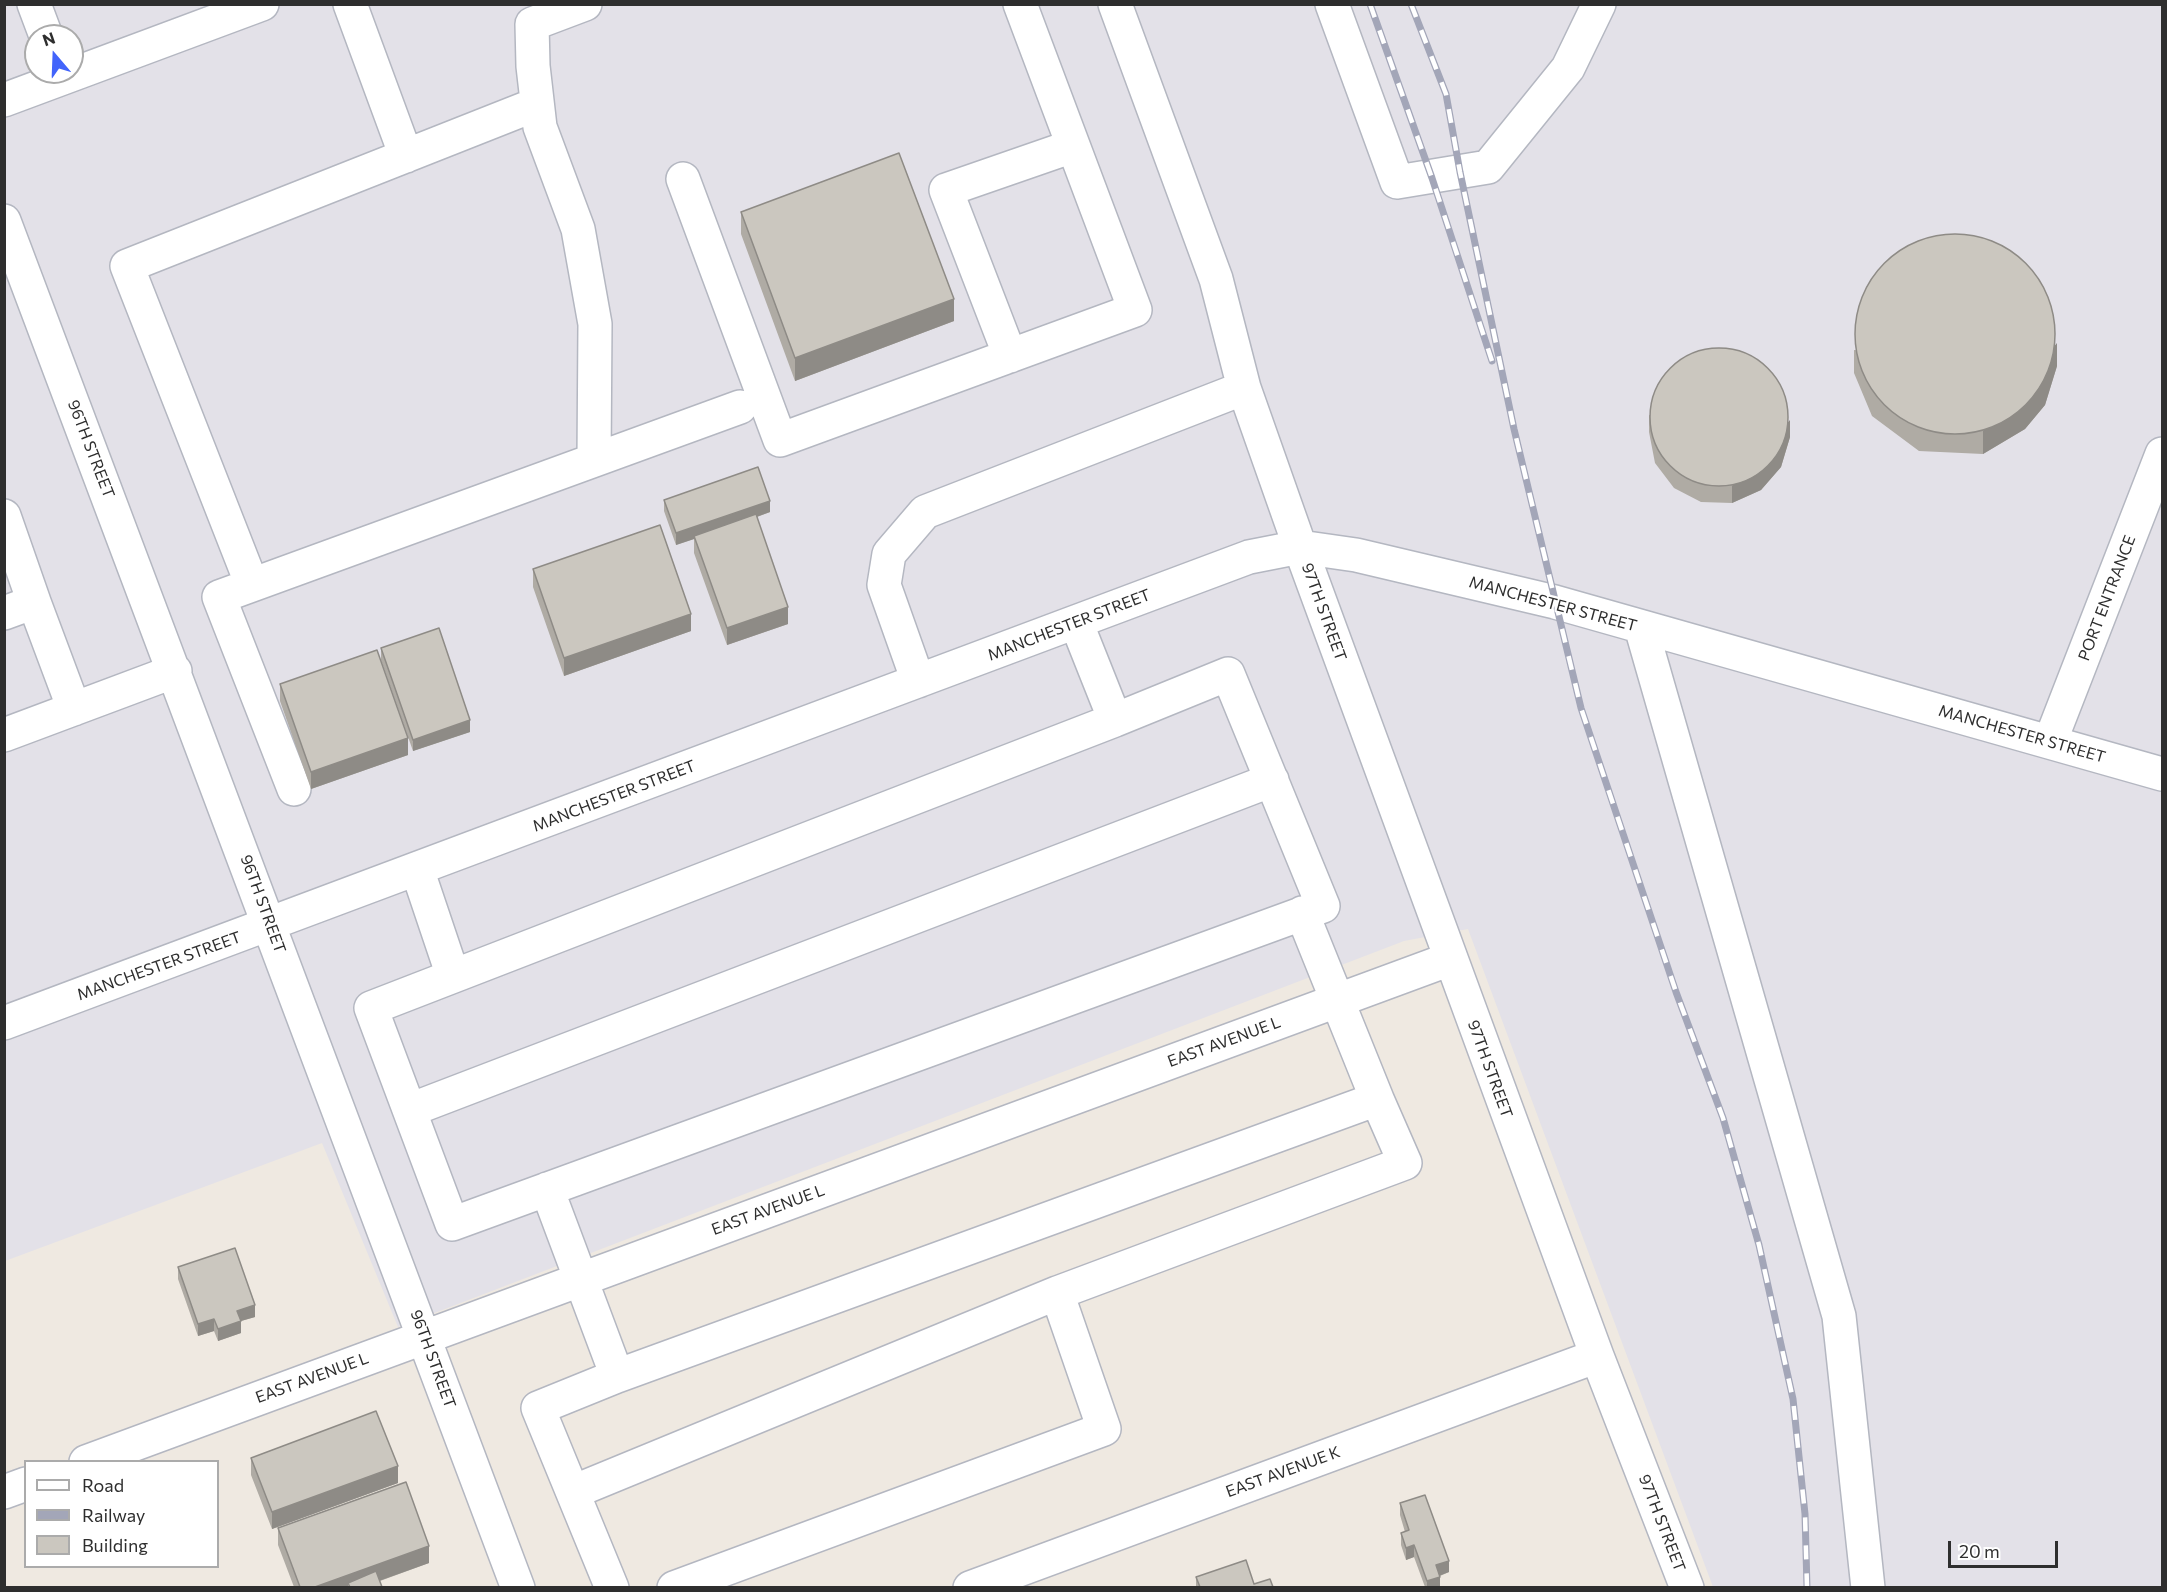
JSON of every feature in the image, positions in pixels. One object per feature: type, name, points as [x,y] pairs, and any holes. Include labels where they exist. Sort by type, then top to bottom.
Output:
[{"type":"street","points":[[34,4],[42,24]]},
{"type":"street","points":[[84,67],[262,4]]},
{"type":"street","points":[[350,4],[406,156]]},
{"type":"street","points":[[585,4],[532,24],[540,127],[578,229],[596,324],[594,460]]},
{"type":"street","points":[[683,179],[780,440],[1135,310],[1020,4]]},
{"type":"street","name":"97TH STREET","points":[[1115,4],[1216,279],[1244,388],[1300,547],[1597,1356],[1687,1587]]},
{"type":"street","points":[[1332,4],[1397,182],[1488,167],[1568,68],[1599,4]]},
{"type":"street","points":[[4,100],[40,84]]},
{"type":"street","points":[[252,585],[127,266],[537,104]]},
{"type":"street","points":[[1010,356],[946,190],[1073,146]]},
{"type":"street","name":"96TH STREET","points":[[8,240],[175,671],[518,1587]]},
{"type":"street","points":[[918,681],[884,585],[889,554],[925,512],[1244,388]]},
{"type":"street","points":[[294,789],[219,597],[740,407]]},
{"type":"street","name":"PORT ENTRANCE","points":[[2050,742],[2163,454]]},
{"type":"street","points":[[4,516],[19,608],[74,709]]},
{"type":"street","name":"MANCHESTER STREET","points":[[4,1023],[1250,557],[1300,547],[1356,555],[1555,602],[2163,774]]},
{"type":"street","points":[[1076,622],[1115,720]]},
{"type":"street","points":[[1641,627],[1839,1316],[1868,1587]]},
{"type":"street","points":[[4,735],[175,671]]},
{"type":"street","points":[[1228,674],[1272,780],[1323,906],[452,1224],[371,1008],[1115,720],[1228,674]]},
{"type":"street","points":[[410,1110],[1272,780]]},
{"type":"street","points":[[417,869],[453,976]]},
{"type":"street","points":[[573,1492],[1057,1293],[1405,1163],[1302,913]]},
{"type":"street","name":"EAST AVENUE L","points":[[89,1460],[1450,959]]},
{"type":"street","points":[[612,1587],[538,1407],[617,1376],[1377,1099]]},
{"type":"street","points":[[548,1189],[617,1376]]},
{"type":"street","points":[[674,1587],[1104,1429],[1057,1293]]},
{"type":"street","name":"EAST AVENUE K","points":[[970,1587],[1597,1356]]},
{"type":"street","points":[[4,1492],[24,1485]]},
{"type":"shaded area","points":[[5,5],[2162,5],[2162,1587],[1713,1587],[1468,929],[1404,941],[398,1327],[322,1143],[5,1261]]},
{"type":"building","points":[[899,153],[954,299],[795,358],[741,212]]},
{"type":"building","points":[[1955,234],[1974,236],[1993,242],[2026,263],[2047,296],[2053,315],[2055,334],[2053,353],[2047,372],[2026,405],[1993,426],[1974,432],[1955,434],[1936,432],[1917,426],[1884,405],[1863,372],[1857,353],[1855,334],[1857,315],[1863,296],[1884,263],[1917,242],[1936,236]]},
{"type":"building","points":[[1719,348],[1745,353],[1768,368],[1783,391],[1788,417],[1783,443],[1768,466],[1745,481],[1719,486],[1693,481],[1670,466],[1655,443],[1650,417],[1655,391],[1670,368],[1693,353]]},
{"type":"building","points":[[758,467],[770,501],[676,533],[664,500]]},
{"type":"building","points":[[756,514],[788,607],[727,628],[694,536]]},
{"type":"building","points":[[660,525],[691,614],[564,658],[533,569]]},
{"type":"building","points":[[439,628],[470,720],[413,740],[381,648]]},
{"type":"building","points":[[377,650],[408,738],[311,772],[280,684]]},
{"type":"building","points":[[235,1248],[255,1305],[237,1311],[241,1321],[218,1329],[214,1319],[198,1324],[178,1267]]},
{"type":"building","points":[[376,1411],[398,1466],[272,1512],[251,1458]]},
{"type":"building","points":[[406,1482],[429,1546],[315,1587],[300,1587],[278,1528]]},
{"type":"building","points":[[1425,1495],[1449,1561],[1436,1565],[1440,1577],[1427,1581],[1414,1545],[1406,1548],[1401,1533],[1409,1530],[1400,1503]]},
{"type":"building","points":[[1246,1560],[1254,1584],[1270,1579],[1273,1587],[1200,1587],[1196,1577]]},
{"type":"building","points":[[376,1571],[382,1587],[350,1587],[348,1583]]},
{"type":"railway","points":[[1370,4],[1432,178],[1492,361]]},
{"type":"railway","points":[[1411,4],[1446,94],[1514,429],[1581,708],[1676,992],[1723,1118],[1759,1245],[1793,1399],[1805,1514],[1807,1588]]}]
